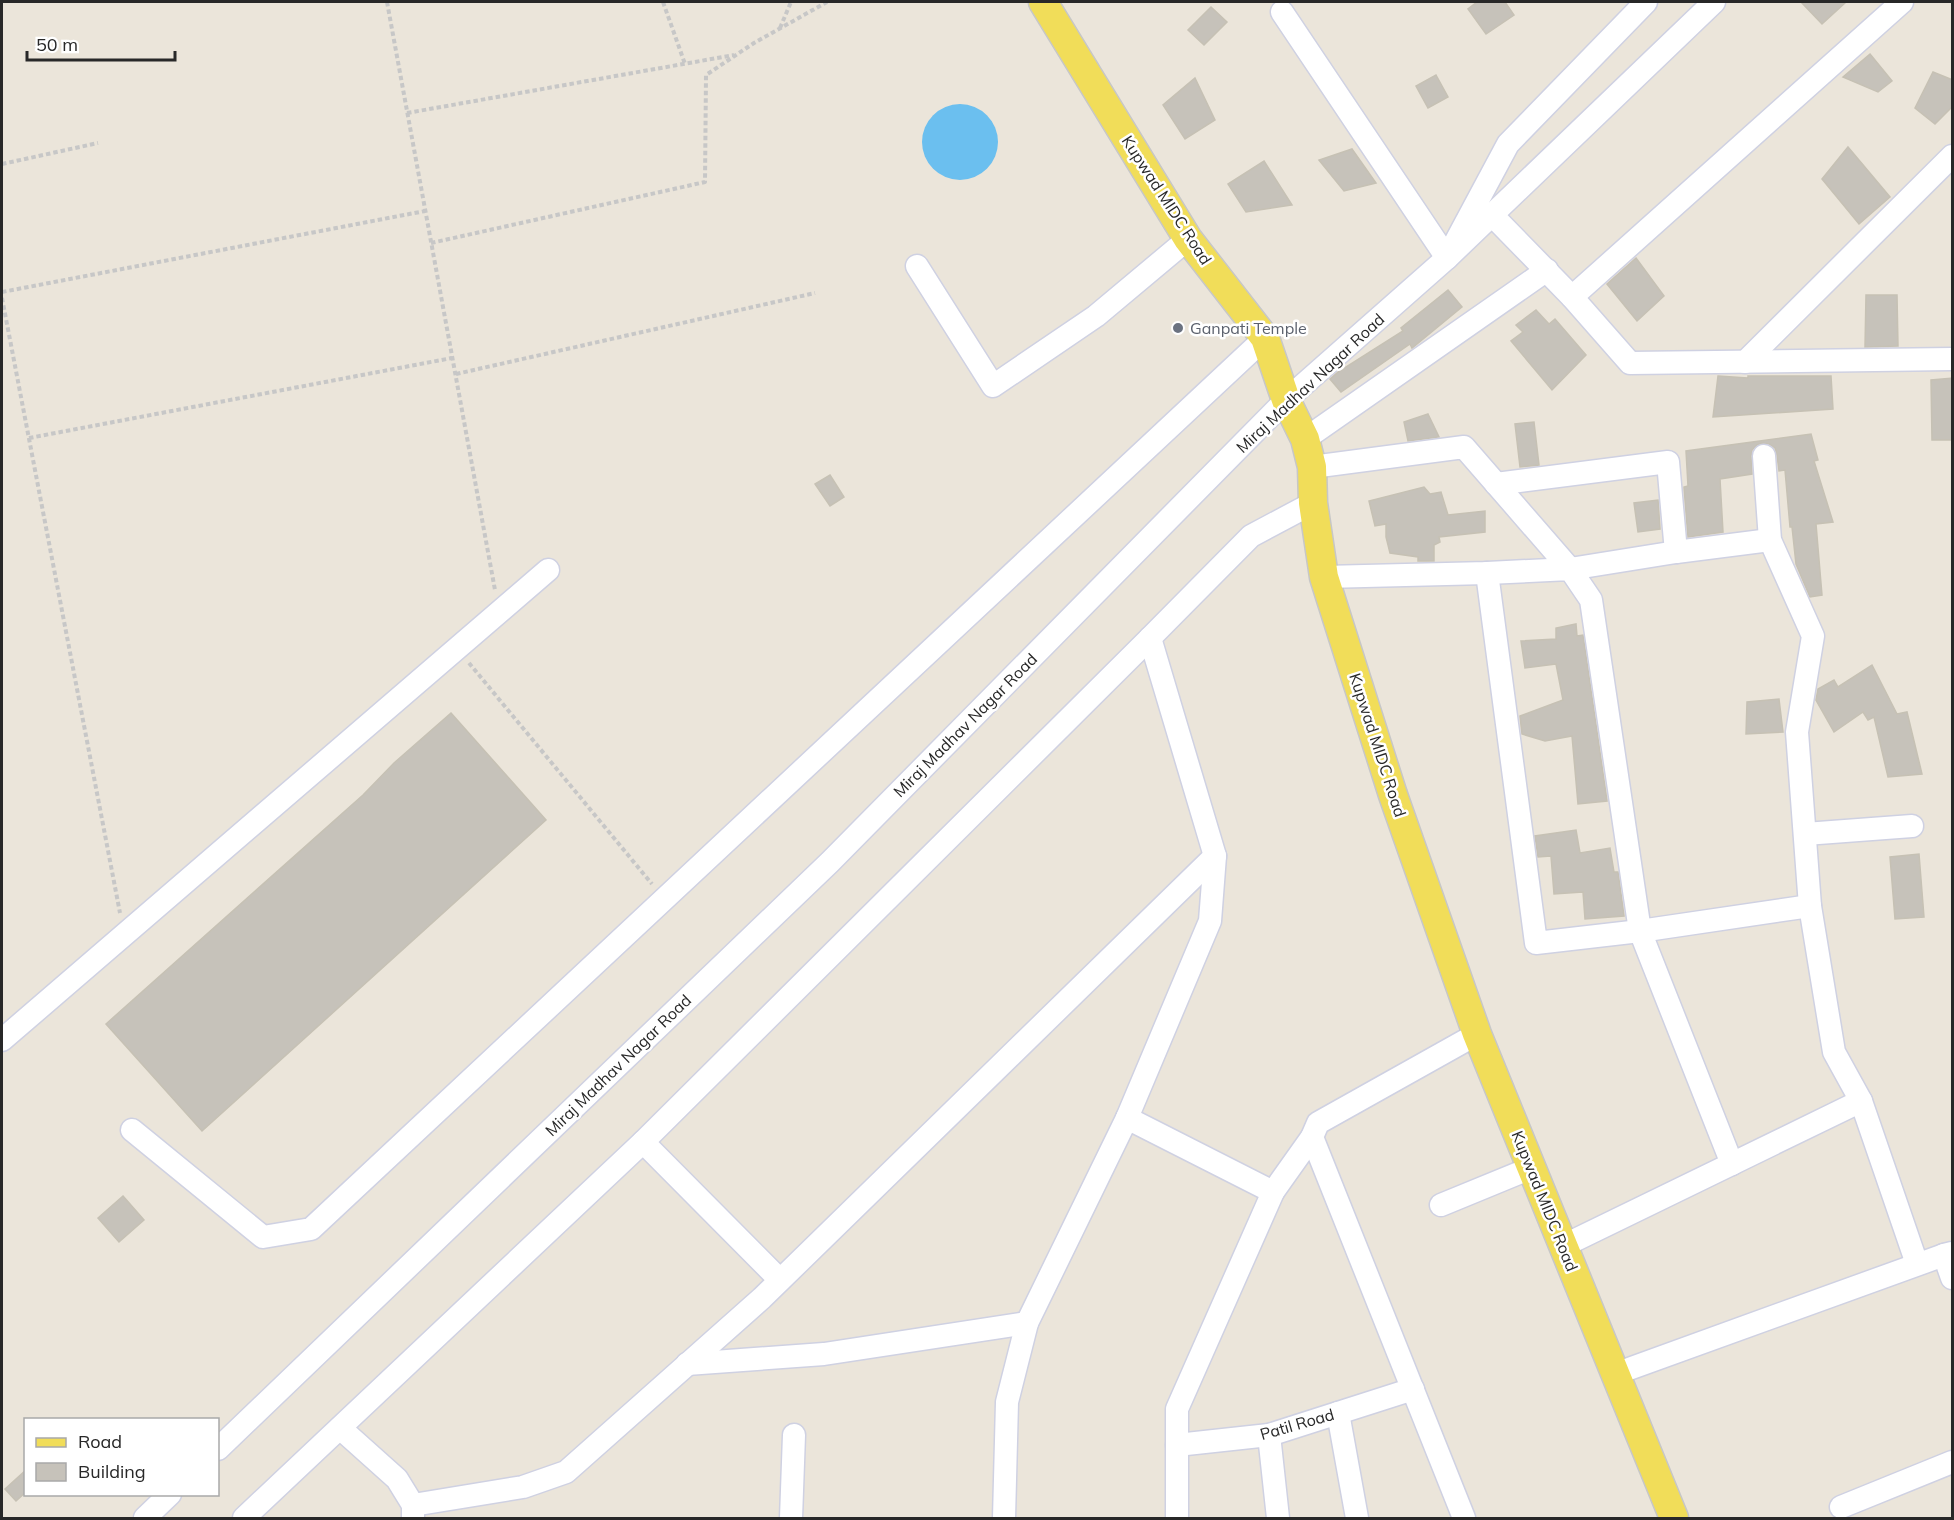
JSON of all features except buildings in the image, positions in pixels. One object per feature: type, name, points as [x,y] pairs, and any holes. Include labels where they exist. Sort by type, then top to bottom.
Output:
[{"type":"main road","name":"Kupwad MIDC Road","points":[[1043,2],[1188,239],[1265,338],[1286,400],[1305,439],[1312,466],[1313,503],[1324,577],[1393,795],[1477,1034],[1674,1518]]},
{"type":"street","points":[[1282,12],[1447,258],[1508,144],[1646,2]]},
{"type":"street","name":"Miraj Madhav Nagar Road","points":[[219,1448],[830,862],[1286,400],[1447,258],[1714,2]]},
{"type":"street","points":[[1572,297],[1902,2]]},
{"type":"street","points":[[1745,362],[1953,156]]},
{"type":"street","points":[[1491,214],[1547,270],[1630,363],[1953,359]]},
{"type":"street","points":[[917,266],[993,386],[1096,316],[1188,239]]},
{"type":"street","points":[[1305,439],[1547,270]]},
{"type":"street","points":[[132,1130],[263,1237],[312,1229],[1265,338]]},
{"type":"street","points":[[1312,466],[1464,447],[1570,569],[1591,600],[1640,931],[1732,1164]]},
{"type":"street","points":[[1764,456],[1770,540],[1813,636],[1797,732],[1810,906],[1834,1052],[1861,1101],[1917,1264]]},
{"type":"street","points":[[1496,484],[1668,462],[1676,552]]},
{"type":"street","points":[[244,1518],[644,1142],[1251,536],[1313,503]]},
{"type":"street","points":[[1324,577],[1570,569],[1770,540]]},
{"type":"street","points":[[2,1040],[548,570]]},
{"type":"street","points":[[1487,573],[1536,943],[1640,931],[1810,906]]},
{"type":"street","points":[[1004,1518],[1007,1402],[1027,1323],[1127,1118],[1210,921],[1215,856],[1150,638]]},
{"type":"street","points":[[1805,834],[1912,826]]},
{"type":"street","points":[[340,1428],[397,1479],[413,1512],[523,1487],[566,1472],[780,1280],[1215,856]]},
{"type":"street","points":[[1178,1518],[1177,1409],[1273,1192],[1312,1137],[1318,1123],[1477,1034]]},
{"type":"street","points":[[1563,1246],[1861,1101]]},
{"type":"street","points":[[1127,1118],[1273,1192]]},
{"type":"street","points":[[1312,1137],[1464,1518]]},
{"type":"street","points":[[644,1142],[780,1280]]},
{"type":"street","points":[[1441,1205],[1531,1168]]},
{"type":"street","points":[[1615,1374],[1948,1254],[1953,1278]]},
{"type":"street","points":[[687,1364],[824,1354],[1027,1323]]},
{"type":"street","name":"Patil Road","points":[[1177,1445],[1269,1435],[1413,1389]]},
{"type":"street","points":[[1338,1413],[1357,1518]]},
{"type":"street","points":[[1269,1435],[1278,1518]]},
{"type":"street","points":[[791,1518],[794,1436]]},
{"type":"street","points":[[1840,1507],[1953,1462]]},
{"type":"street","points":[[145,1518],[168,1496]]},
{"type":"path","points":[[387,2],[499,612]]},
{"type":"path","points":[[663,2],[685,64]]},
{"type":"path","points":[[780,29],[791,2]]},
{"type":"path","points":[[431,243],[705,182],[706,75],[827,2]]},
{"type":"path","points":[[407,113],[736,55]]},
{"type":"path","points":[[2,164],[98,143]]},
{"type":"path","points":[[2,292],[425,211]]},
{"type":"path","points":[[456,374],[815,294]]},
{"type":"path","points":[[2,297],[124,935]]},
{"type":"path","points":[[29,438],[452,358]]},
{"type":"path","points":[[463,656],[664,898]]},
{"type":"water","points":[[960,104],[974,107],[987,115],[995,128],[998,142],[995,156],[987,169],[974,177],[960,180],[946,177],[933,169],[925,156],[922,142],[925,128],[933,115],[946,107]]},
{"type":"place","name":"Ganpati Temple","points":[[1178,328]]}]
